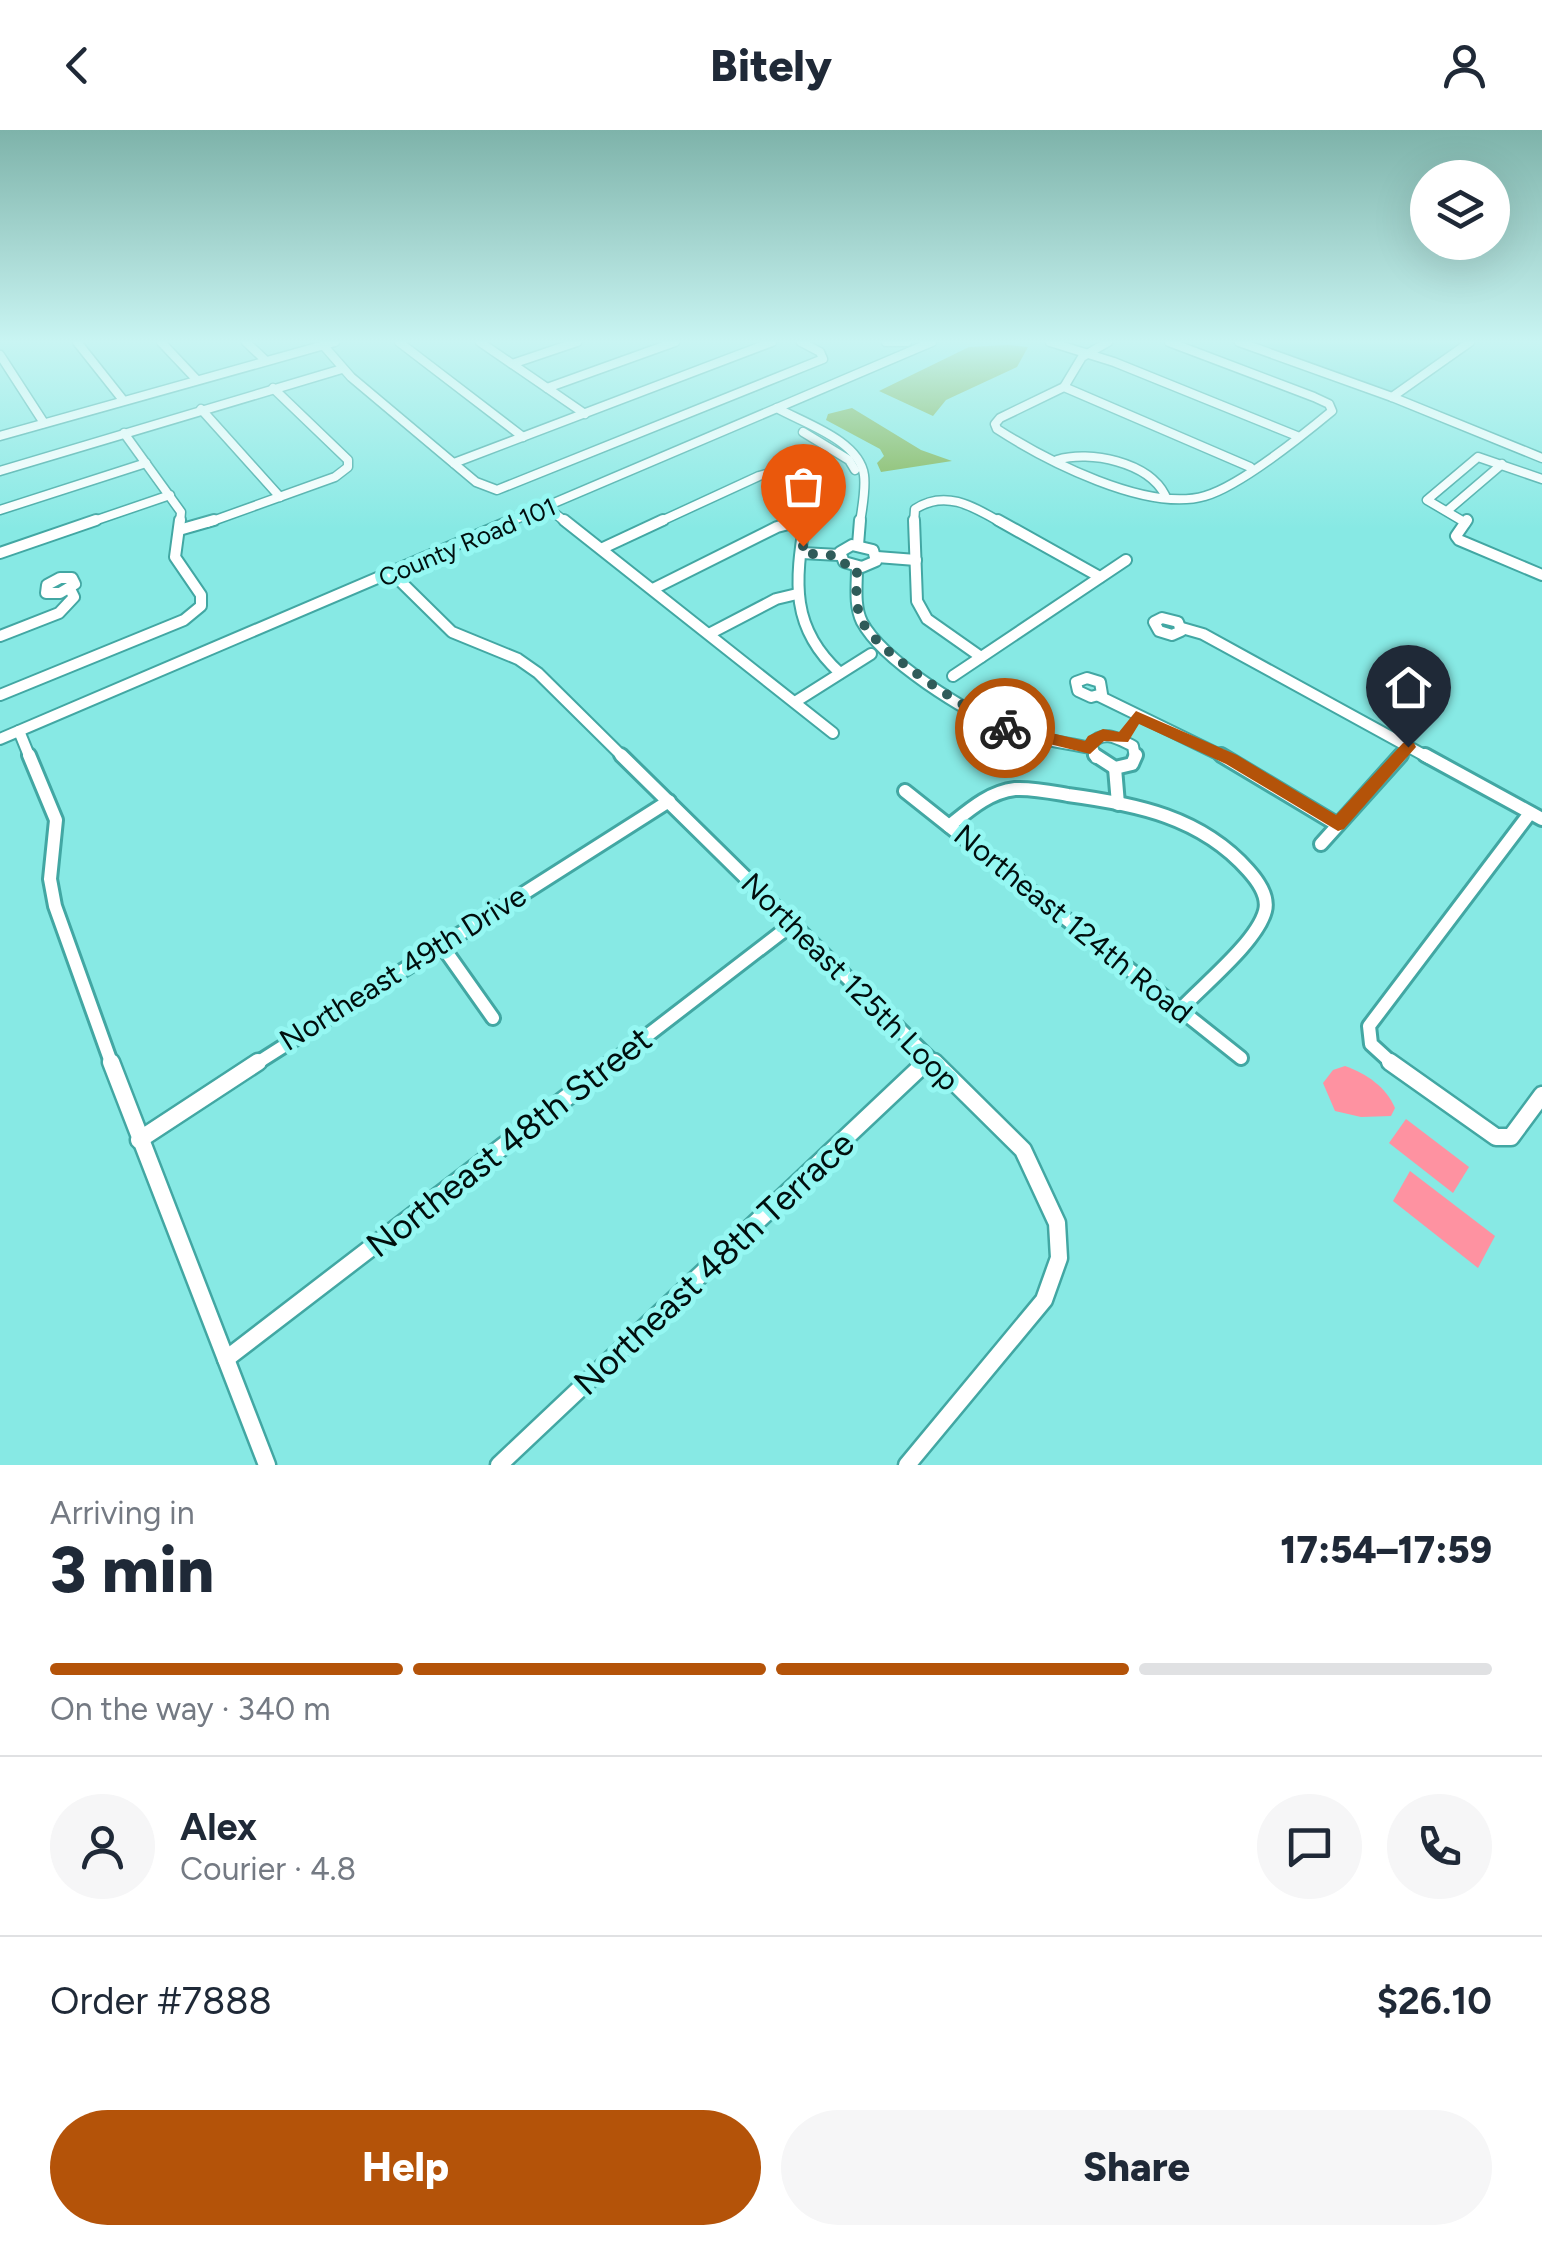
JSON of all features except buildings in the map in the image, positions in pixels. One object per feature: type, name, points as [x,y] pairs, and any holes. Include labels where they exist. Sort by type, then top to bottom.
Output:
[{"type":"street","points":[[31,404],[44,424]]},
{"type":"street","points":[[0,436],[109,404]]},
{"type":"street","points":[[0,471],[217,404]]},
{"type":"street","points":[[179,530],[335,477],[349,464],[290,404]]},
{"type":"street","points":[[384,404],[483,487],[496,490],[518,485],[713,404]]},
{"type":"street","points":[[479,404],[522,437]]},
{"type":"street","points":[[571,404],[585,414]]},
{"type":"street","points":[[454,463],[610,404]]},
{"type":"street","name":"County Road 101","points":[[0,739],[786,404]]},
{"type":"street","points":[[1027,404],[1000,418],[995,424],[1001,433],[1100,480],[1165,495],[1207,496],[1330,413],[1328,404]]},
{"type":"street","points":[[1106,404],[1250,467]]},
{"type":"street","points":[[1217,404],[1297,436]]},
{"type":"street","points":[[1410,404],[1542,458]]},
{"type":"street","points":[[200,409],[280,497]]},
{"type":"street","points":[[773,410],[849,460],[860,488],[858,545]]},
{"type":"street","points":[[0,696],[184,620],[197,611],[202,599],[175,557],[180,512],[124,434]]},
{"type":"street","points":[[1056,460],[1077,452],[1097,454],[1160,485],[1165,495]]},
{"type":"street","points":[[1542,479],[1478,457],[1427,499],[1469,522],[1456,536],[1460,540],[1542,575]]},
{"type":"street","points":[[0,510],[146,462]]},
{"type":"street","points":[[1448,511],[1502,464]]},
{"type":"street","points":[[602,548],[774,472],[798,475],[809,484],[796,594],[807,636],[825,662],[840,674]]},
{"type":"street","points":[[0,553],[170,495]]},
{"type":"street","points":[[981,657],[927,619],[917,601],[915,510],[924,502],[951,499],[968,504],[1100,577]]},
{"type":"street","points":[[548,508],[834,733]]},
{"type":"street","points":[[654,589],[777,527],[806,520]]},
{"type":"street","points":[[839,556],[843,549],[858,545],[869,548],[877,557],[916,560]]},
{"type":"street","points":[[802,553],[839,556],[846,565],[857,568],[873,564],[877,557]]},
{"type":"street","points":[[953,676],[1126,560]]},
{"type":"street","points":[[857,568],[856,596],[862,622],[894,656],[982,717],[1004,727],[1090,748],[1096,758],[1115,768],[1135,760],[1136,751],[1122,738],[1103,735],[1093,740],[1090,748]]},
{"type":"street","name":"Northeast 125th Loop","points":[[394,574],[452,632],[518,658],[538,673],[1023,1150],[1061,1232],[1059,1272],[1044,1300],[907,1465]]},
{"type":"street","points":[[0,636],[68,608],[74,598],[70,589]]},
{"type":"street","points":[[710,634],[776,598],[796,594]]},
{"type":"street","points":[[1182,628],[1203,634],[1536,816],[1369,1026],[1371,1044],[1380,1055],[1496,1137],[1512,1137],[1542,1095]]},
{"type":"street","points":[[794,702],[871,654]]},
{"type":"street","points":[[1100,696],[1231,760],[1338,825]]},
{"type":"street","points":[[1122,738],[1136,716]]},
{"type":"street","points":[[19,731],[56,820],[50,879],[55,906],[140,1140],[267,1465]]},
{"type":"street","points":[[1321,844],[1408,747]]},
{"type":"street","points":[[1115,768],[1118,804]]},
{"type":"street","points":[[949,826],[989,794],[1014,788],[1170,815],[1241,862],[1265,891],[1267,908],[1256,926],[1180,1010]]},
{"type":"street","name":"Northeast 124th Road","points":[[905,790],[1241,1058]]},
{"type":"street","name":"Northeast 49th Drive","points":[[140,1140],[440,944],[669,802]]},
{"type":"street","name":"Northeast 48th Street","points":[[226,1359],[791,925]]},
{"type":"street","points":[[440,944],[493,1018]]},
{"type":"street","name":"Northeast 48th Terrace","points":[[499,1465],[928,1060]]},
{"type":"shaded area","points":[[908,404],[943,404],[933,416]]},
{"type":"shaded area","points":[[852,408],[921,450],[952,461],[881,472],[877,463],[884,456],[880,449],[826,420],[828,414]]},
{"type":"shaded area","points":[[1345,1066],[1381,1088],[1395,1108],[1391,1116],[1361,1117],[1335,1111],[1323,1083],[1333,1070]]},
{"type":"shaded area","points":[[1406,1119],[1469,1167],[1453,1193],[1389,1143]]},
{"type":"shaded area","points":[[1410,1171],[1495,1236],[1478,1268],[1393,1201]]},
{"type":"way so far","points":[[803,546],[802,553],[839,556],[846,565],[857,568],[858,607],[862,622],[874,638],[946,693],[1005,728]]},
{"type":"route","points":[[1005,728],[1090,748],[1093,740],[1103,735],[1122,738],[1136,716],[1231,760],[1338,825],[1408,747]]}]
